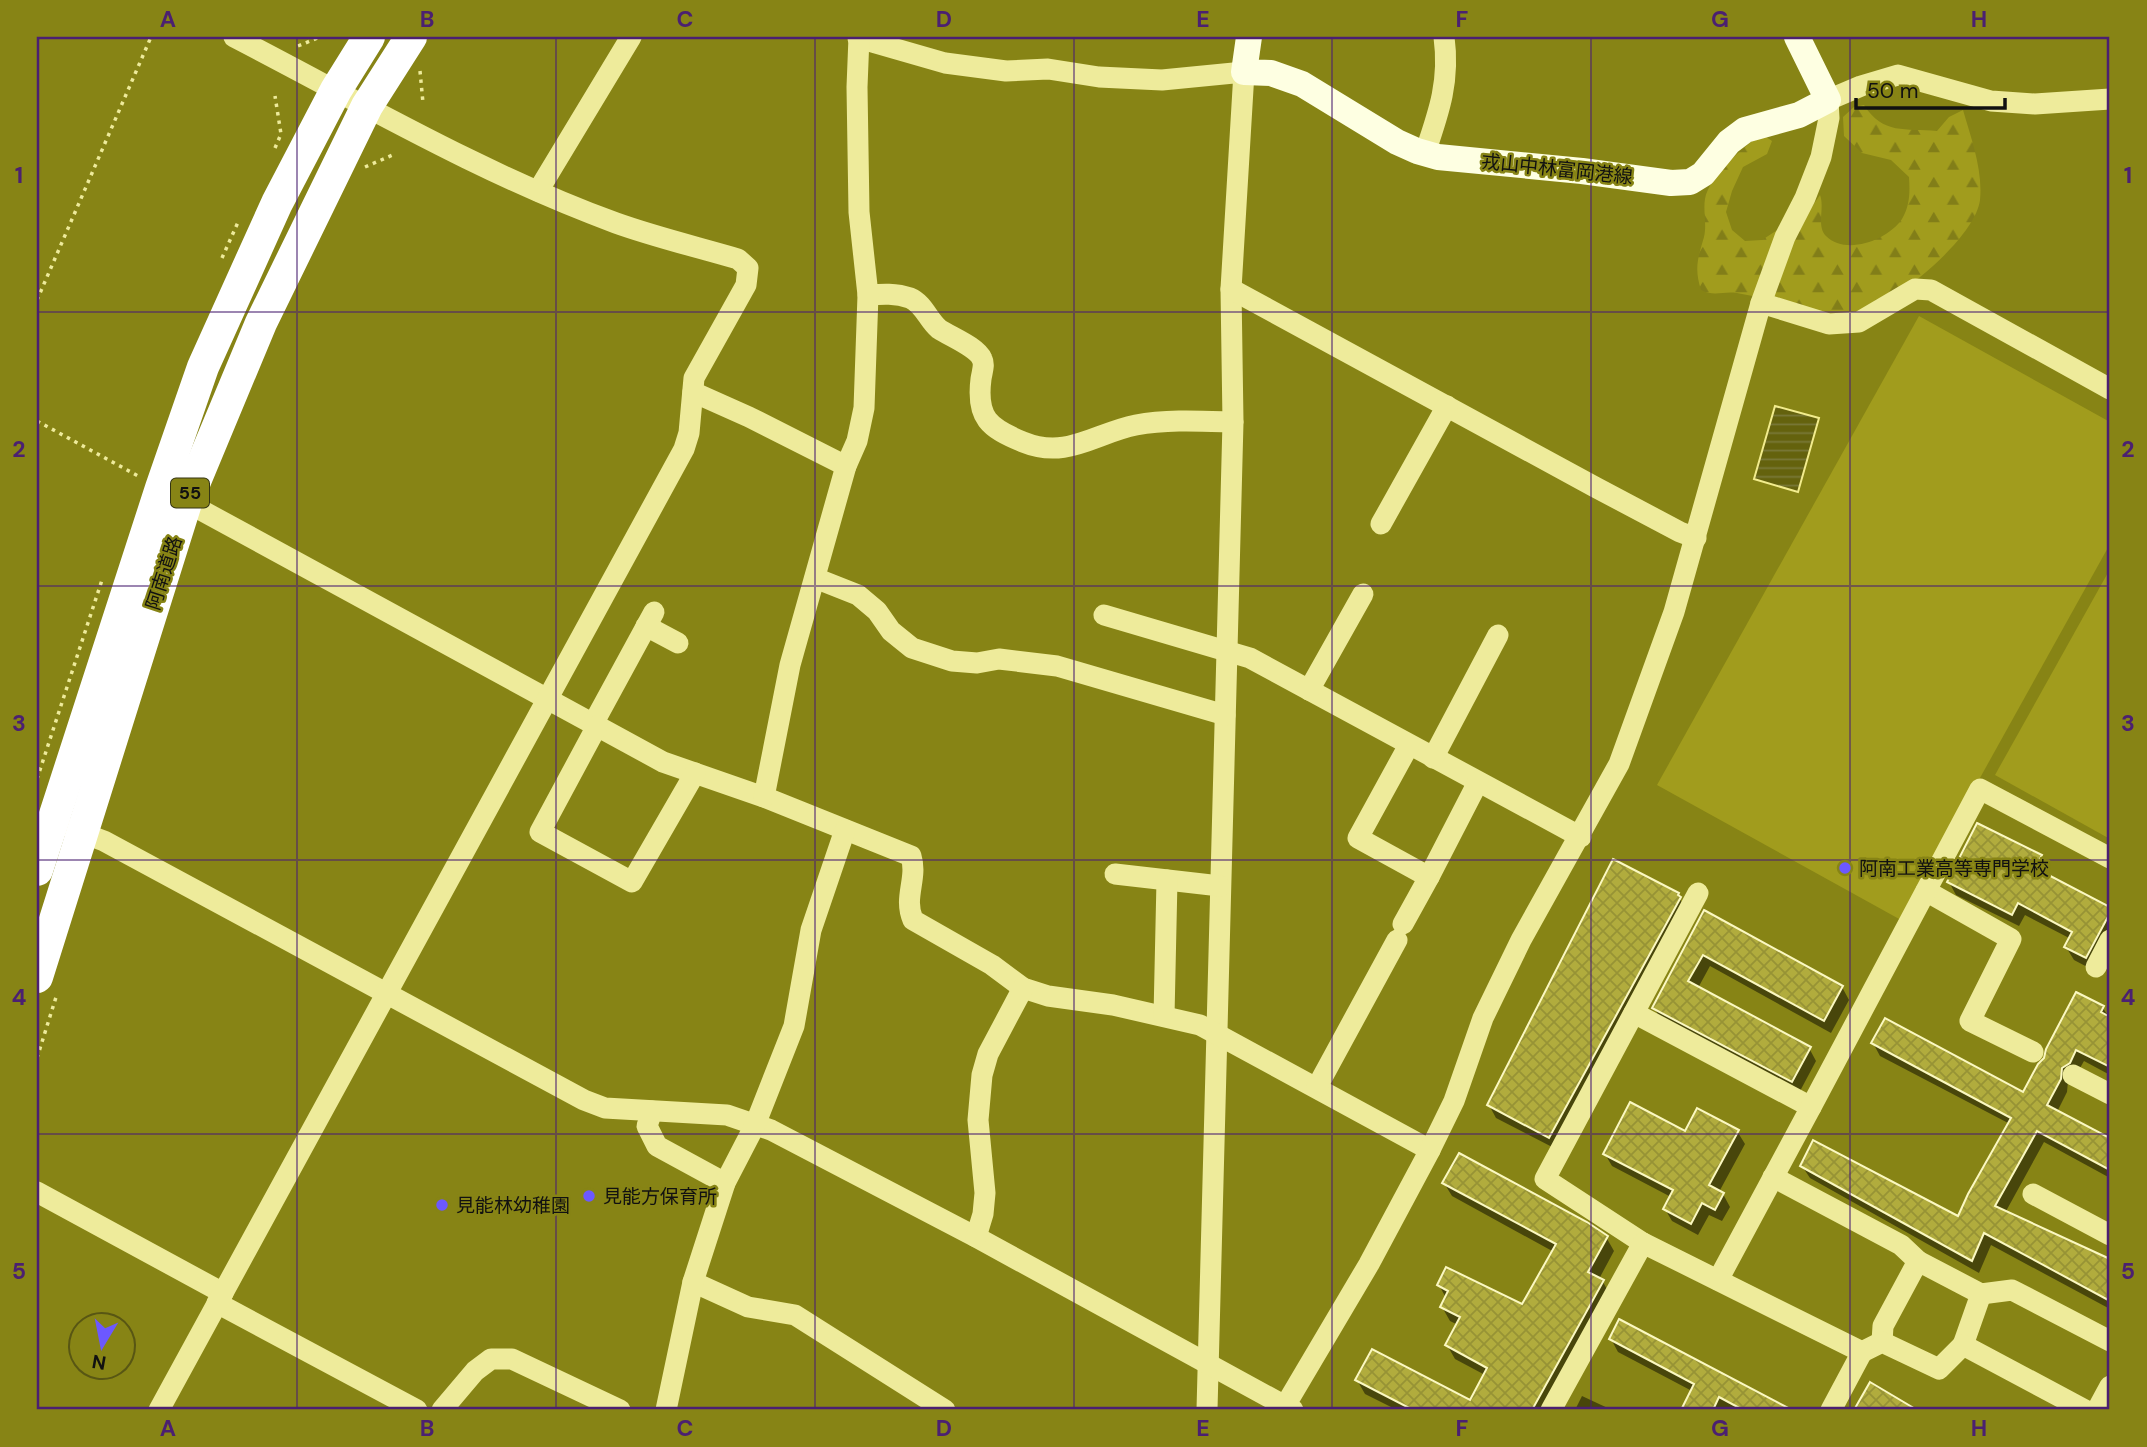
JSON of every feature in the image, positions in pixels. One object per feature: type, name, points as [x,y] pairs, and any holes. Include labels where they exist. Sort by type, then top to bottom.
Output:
[{"type":"highway","name":"阿南道路","points":[[49,979],[81,832],[209,354],[277,203],[336,90],[369,37]]},
{"type":"highway","name":"阿南道路","points":[[37,870],[51,823],[173,496],[367,106],[415,51]]},
{"type":"main road","points":[[1244,72],[1249,37]]},
{"type":"main road","points":[[1797,37],[1828,100]]},
{"type":"main road","name":"戎山中林富岡港線","points":[[1244,72],[1271,73],[1302,84],[1397,142],[1438,157],[1671,183],[1690,181],[1703,174],[1729,142],[1745,130],[1799,115],[1828,100]]},
{"type":"street","points":[[159,1410],[550,699],[684,449],[690,433],[694,378],[746,285],[747,268],[738,259],[617,223],[538,191],[410,130],[234,37]]},
{"type":"street","points":[[538,191],[631,37]]},
{"type":"street","points":[[764,797],[790,665],[846,466],[857,441],[864,408],[868,295],[859,212],[858,37],[945,63],[1006,71],[1048,69],[1099,77],[1162,80],[1244,72],[1231,289],[1233,422],[1207,1410]]},
{"type":"street","points":[[1425,153],[1443,99],[1447,62],[1444,37]]},
{"type":"street","points":[[51,823],[104,841],[584,1100],[605,1108],[727,1115],[771,1130],[976,1237],[1287,1409],[1430,1150],[1454,1101],[1483,1018],[1521,940],[1581,837],[1619,764],[1674,612],[1761,303],[1785,237],[1805,198],[1821,157],[1829,118],[1828,100],[1898,75],[1991,101],[2035,104],[2110,99]]},
{"type":"street","points":[[1231,289],[1595,487],[1696,538]]},
{"type":"street","points":[[1761,303],[1829,324],[1859,322],[1915,289],[1931,290],[2110,389]]},
{"type":"street","points":[[868,295],[897,294],[913,299],[936,327],[979,352],[984,363],[978,399],[984,418],[995,428],[1026,443],[1066,449],[1136,425],[1181,421],[1233,422]]},
{"type":"street","points":[[693,392],[749,416],[846,466]]},
{"type":"street","points":[[1381,524],[1447,406]]},
{"type":"street","points":[[173,496],[663,762],[764,797],[911,856],[915,868],[908,907],[913,920],[992,965],[1023,988],[1048,996],[1113,1005],[1200,1025],[1430,1150]]},
{"type":"street","points":[[815,578],[858,595],[877,611],[891,631],[912,648],[952,661],[977,663],[999,659],[1056,666],[1226,715]]},
{"type":"street","points":[[1309,690],[1363,594]]},
{"type":"street","points":[[1104,615],[1250,657],[1581,837]]},
{"type":"street","points":[[678,643],[650,619],[540,832],[632,882],[695,773]]},
{"type":"street","points":[[1433,758],[1498,635]]},
{"type":"street","points":[[1409,745],[1358,838],[1429,877]]},
{"type":"street","points":[[1317,1087],[1478,782]]},
{"type":"street","points":[[1718,1280],[1980,789],[2110,858]]},
{"type":"street","points":[[666,1410],[693,1282],[725,1183],[755,1125],[794,1026],[810,930],[845,830]]},
{"type":"street","points":[[1115,874],[1220,886]]},
{"type":"street","points":[[1164,1016],[1167,880]]},
{"type":"street","points":[[1926,891],[2011,939],[1970,1021],[2033,1052]]},
{"type":"street","points":[[1698,893],[1545,1179],[1643,1243],[1862,1352]]},
{"type":"street","points":[[2096,967],[2110,940]]},
{"type":"street","points":[[976,1237],[985,1193],[978,1120],[982,1076],[988,1054],[1023,988]]},
{"type":"street","points":[[1634,1013],[1811,1107]]},
{"type":"street","points":[[2073,1075],[2110,1094]]},
{"type":"street","points":[[652,1111],[647,1126],[657,1146],[725,1183]]},
{"type":"street","points":[[1773,1177],[1900,1245],[1918,1261],[1981,1294],[2012,1290],[2110,1341]]},
{"type":"street","points":[[37,1192],[417,1410]]},
{"type":"street","points":[[2033,1194],[2110,1235]]},
{"type":"street","points":[[1551,1410],[1643,1243]]},
{"type":"street","points":[[1882,1342],[1883,1326],[1918,1261]]},
{"type":"street","points":[[693,1282],[748,1307],[796,1314],[946,1410]]},
{"type":"street","points":[[1882,1342],[1939,1369],[1963,1345],[1981,1294]]},
{"type":"street","points":[[1831,1410],[1862,1352],[1882,1342]]},
{"type":"street","points":[[1963,1345],[2085,1410]]},
{"type":"street","points":[[442,1410],[475,1371],[491,1359],[512,1359],[620,1410]]},
{"type":"street","points":[[2097,1410],[2110,1386]]},
{"type":"path","points":[[37,300],[151,37]]},
{"type":"path","points":[[298,46],[320,37]]},
{"type":"path","points":[[415,51],[423,103]]},
{"type":"path","points":[[358,171],[395,154]]},
{"type":"path","points":[[37,421],[173,496]]},
{"type":"path","points":[[37,1059],[49,979]]},
{"type":"green space","points":[[1864,105],[1871,115],[1887,126],[1915,130],[1937,131],[1949,117],[1963,110],[1978,166],[1980,200],[1963,234],[1927,272],[1905,288],[1864,312],[1847,316],[1830,315],[1737,293],[1701,290],[1698,263],[1705,232],[1705,199],[1708,190],[1728,163],[1762,134],[1772,141],[1767,154],[1743,167],[1726,212],[1732,230],[1745,241],[1762,240],[1811,208],[1820,195],[1823,232],[1834,242],[1844,245],[1866,243],[1896,227],[1907,209],[1909,177],[1891,160],[1862,153],[1844,136],[1843,117],[1854,107]]},
{"type":"green space","points":[[1919,316],[2110,422],[2110,544],[1901,920],[1657,785]]},
{"type":"green space","points":[[2110,569],[2110,839],[1995,775]]},
{"type":"shaded area","points":[[1775,406],[1819,418],[1798,492],[1754,479]]},
{"type":"building","points":[[1977,823],[2042,855],[2035,868],[2110,907],[2110,913],[2086,958],[2064,947],[2072,932],[2018,903],[2012,915],[1947,882]]},
{"type":"building","points":[[1613,859],[1679,893],[1681,897],[1549,1138],[1487,1105]]},
{"type":"building","points":[[1704,910],[1843,986],[1824,1021],[1703,955],[1688,981],[1811,1047],[1792,1082],[1652,1008]]},
{"type":"building","points":[[2076,992],[2104,1006],[2101,1012],[2110,1017],[2110,1067],[2076,1050],[2070,1063],[2062,1068],[2061,1079],[2047,1105],[2110,1138],[2110,1170],[2037,1131],[1995,1206],[2110,1259],[2110,1301],[1984,1233],[1972,1261],[1800,1166],[1813,1140],[1958,1216],[2011,1118],[1871,1043],[1885,1018],[2023,1092],[2044,1058],[2046,1049]]},
{"type":"building","points":[[1630,1102],[1685,1131],[1697,1108],[1739,1130],[1709,1185],[1724,1193],[1715,1210],[1702,1203],[1691,1224],[1663,1209],[1673,1190],[1603,1154]]},
{"type":"building","points":[[1459,1153],[1608,1236],[1588,1272],[1604,1280],[1532,1410],[1413,1410],[1355,1380],[1372,1349],[1470,1400],[1487,1368],[1445,1345],[1460,1317],[1440,1307],[1448,1291],[1437,1285],[1446,1267],[1522,1304],[1556,1244],[1442,1183]]},
{"type":"building","points":[[1619,1319],[1792,1410],[1743,1410],[1719,1397],[1713,1410],[1681,1410],[1694,1384],[1609,1339]]},
{"type":"building","points":[[1870,1382],[1917,1410],[1854,1410]]},
{"type":"place","name":"阿南工業高等専門学校","points":[[1845,868]]},
{"type":"place","name":"見能方保育所","points":[[589,1196]]},
{"type":"place","name":"見能林幼稚園","points":[[442,1205]]}]
